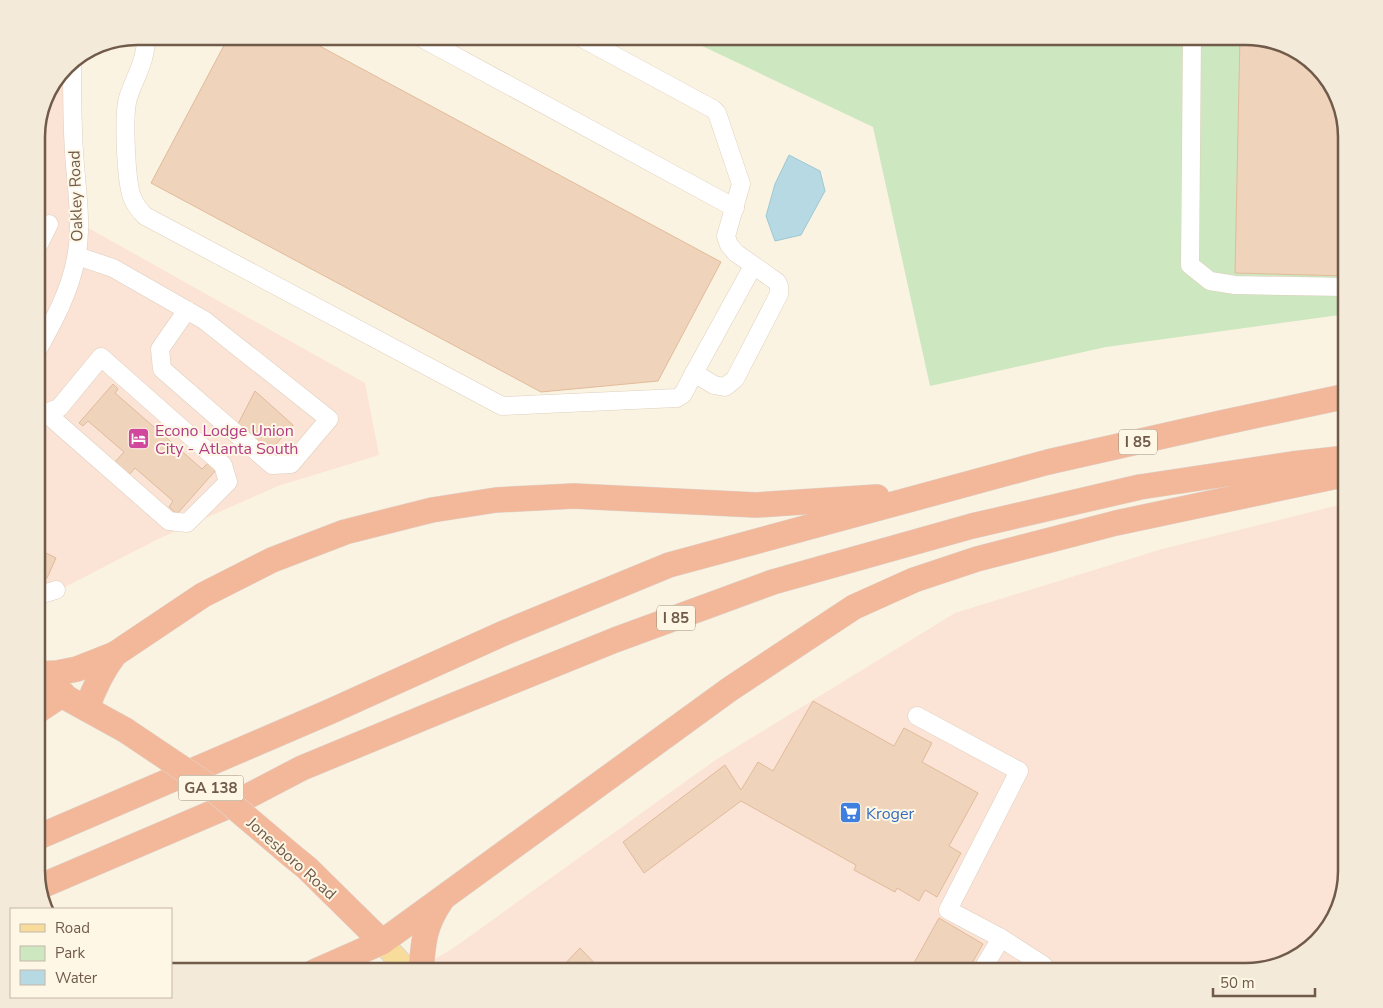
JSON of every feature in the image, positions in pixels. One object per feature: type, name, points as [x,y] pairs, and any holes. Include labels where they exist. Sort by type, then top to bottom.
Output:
[{"type":"highway","name":"I 85","points":[[45,834],[329,712],[504,633],[668,565],[931,493],[1076,456],[1221,422],[1338,398]]},
{"type":"highway","name":"I 85","points":[[46,883],[233,804],[302,768],[615,640],[773,582],[972,526],[1140,487],[1338,459]]},
{"type":"highway","points":[[333,963],[382,942],[730,689],[854,607],[914,580],[977,559],[1116,523],[1338,476]]},
{"type":"highway","points":[[45,674],[76,669],[115,654],[202,595],[272,560],[344,532],[432,510],[496,500],[574,496],[756,505],[931,493]]},
{"type":"highway","points":[[87,708],[96,684],[115,654]]},
{"type":"highway","name":"Jonesboro Road","points":[[45,685],[125,730],[213,789],[307,868],[382,942]]},
{"type":"highway","points":[[45,706],[63,694]]},
{"type":"highway","points":[[421,963],[427,925],[442,898]]},
{"type":"main road","name":"Jonesboro Road","points":[[382,942],[401,963]]},
{"type":"street","points":[[146,45],[145,57],[128,98],[126,110],[128,182],[137,208],[145,216],[502,406],[677,398],[683,394],[753,266]]},
{"type":"street","points":[[435,45],[735,208]]},
{"type":"street","points":[[595,45],[713,109],[717,113],[741,184],[726,236],[729,245],[736,253],[777,282],[779,286],[779,294],[735,379],[725,387],[714,385],[694,373]]},
{"type":"street","points":[[1192,45],[1190,265],[1210,281],[1235,285],[1338,288]]},
{"type":"street","name":"Oakley Road","points":[[45,336],[72,280],[77,256],[79,230],[72,130],[72,72]]},
{"type":"street","points":[[45,232],[49,224]]},
{"type":"street","points":[[77,256],[113,268],[187,310],[204,320],[328,419],[291,464],[272,465],[162,369],[160,349],[187,310]]},
{"type":"street","points":[[45,411],[58,408],[101,357],[223,465],[228,482],[187,523],[169,521],[45,415]]},
{"type":"street","points":[[45,593],[56,590]]},
{"type":"street","points":[[917,716],[1019,772],[948,910],[1000,938],[1040,963]]},
{"type":"street","points":[[986,963],[1000,938]]},
{"type":"shaded area","points":[[70,74],[74,220],[365,383],[379,455],[278,486],[158,539],[45,597],[45,131],[48,113],[54,96]]},
{"type":"shaded area","points":[[1338,505],[1337,883],[1329,912],[1319,927],[1307,940],[1287,954],[1270,960],[1246,963],[428,963],[452,949],[714,761],[955,613],[1162,549]]},
{"type":"green space","points":[[700,45],[1246,45],[1264,47],[1281,52],[1302,64],[1319,81],[1329,96],[1335,113],[1338,137],[1338,315],[1106,347],[930,386],[873,127]]},
{"type":"water","points":[[789,155],[820,171],[825,191],[801,235],[775,241],[766,216],[775,184]]},
{"type":"building","points":[[224,45],[318,45],[721,262],[658,381],[541,392],[151,183]]},
{"type":"building","points":[[1240,45],[1246,45],[1276,50],[1292,57],[1311,72],[1329,96],[1335,113],[1338,137],[1338,276],[1235,273]]},
{"type":"building","name":"Econo Lodge Union City - Atlanta South","points":[[113,384],[118,389],[115,393],[202,469],[208,463],[216,470],[177,514],[169,507],[173,501],[135,468],[129,475],[114,463],[124,452],[88,421],[83,426],[79,423]]},
{"type":"building","points":[[255,391],[293,425],[268,453],[238,424]]},
{"type":"building","points":[[45,552],[56,558],[47,578],[45,577]]},
{"type":"building","points":[[813,701],[894,746],[904,728],[932,743],[922,762],[978,793],[949,846],[961,853],[937,897],[925,890],[919,901],[897,888],[895,892],[854,870],[856,865],[741,801],[644,873],[623,842],[725,765],[741,790],[758,762],[773,771]]},
{"type":"building","points":[[939,918],[983,944],[972,963],[914,963]]},
{"type":"building","points":[[580,948],[594,963],[566,963]]},
{"type":"place","name":"Econo Lodge Union City - Atlanta South","points":[[139,439]]},
{"type":"place","name":"Kroger","points":[[850,813]]}]
